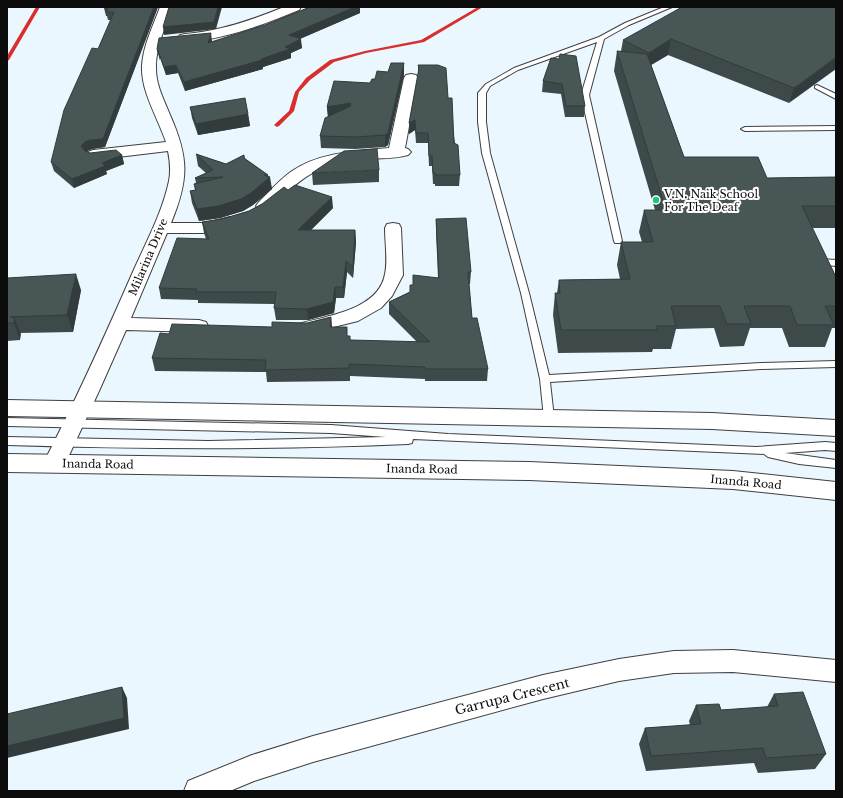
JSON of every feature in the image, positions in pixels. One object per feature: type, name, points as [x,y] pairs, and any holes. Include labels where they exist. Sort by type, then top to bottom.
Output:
[{"type":"street","name":"Milarina Drive","points":[[54,464],[78,416],[161,228],[176,184],[178,168],[174,146],[149,74],[150,56],[166,40],[166,7]]},
{"type":"street","points":[[166,40],[203,37],[231,32],[295,7]]},
{"type":"street","points":[[161,228],[205,228],[246,216],[261,209],[302,171],[320,162],[342,157],[399,153],[411,78]]},
{"type":"street","points":[[93,155],[174,146]]},
{"type":"street","points":[[292,328],[308,328],[351,317],[375,304],[386,292],[394,275],[393,228]]},
{"type":"street","points":[[119,324],[213,326]]},
{"type":"street","points":[[7,408],[78,416],[548,418],[712,421],[836,428]]},
{"type":"street","name":"Inanda Road","points":[[7,463],[529,471],[733,480],[836,491]]},
{"type":"street","name":"Garrupa Crescent","points":[[198,791],[252,768],[313,748],[543,687],[619,670],[674,662],[733,661],[836,671]]},
{"type":"lane","points":[[548,418],[545,379],[525,294],[486,154],[482,115],[482,93],[488,85],[516,69],[601,38],[627,24],[669,7]]},
{"type":"lane","points":[[601,38],[598,54],[587,81],[585,95],[618,241]]},
{"type":"lane","points":[[816,87],[836,98]]},
{"type":"lane","points":[[745,129],[836,128]]},
{"type":"lane","points":[[821,262],[836,263]]},
{"type":"lane","points":[[545,379],[761,366],[836,364]]},
{"type":"lane","points":[[7,422],[78,416],[332,429],[448,438],[756,451],[825,446],[836,447]]},
{"type":"lane","points":[[7,441],[64,443],[320,445],[448,438]]},
{"type":"lane","points":[[756,451],[800,460],[836,464]]},
{"type":"building","points":[[104,7],[154,7],[103,139],[90,140],[81,146],[85,151],[90,153],[116,150],[122,155],[102,163],[105,166],[72,179],[51,162],[64,110],[92,48],[98,49],[114,12],[106,12],[108,8]]},
{"type":"building","points":[[169,7],[218,7],[214,22],[163,27]]},
{"type":"building","points":[[310,7],[355,7],[289,35],[301,39],[285,47],[290,49],[261,59],[262,60],[184,82],[176,65],[164,67],[157,49],[159,38],[211,33],[208,43],[265,25]]},
{"type":"building","points":[[682,7],[836,7],[836,57],[794,88],[671,39],[649,53],[623,40]]},
{"type":"building","points":[[617,51],[647,54],[684,157],[758,157],[767,178],[836,177],[836,206],[802,206],[836,277],[836,306],[825,306],[834,325],[797,325],[790,306],[744,306],[751,324],[727,324],[720,306],[671,306],[676,326],[656,326],[657,330],[561,330],[555,293],[560,293],[559,280],[630,279],[621,242],[653,242],[644,210],[666,210]]},
{"type":"building","points":[[560,54],[576,56],[585,106],[566,106],[562,84],[543,81],[551,58],[559,59]]},
{"type":"building","points":[[391,63],[404,63],[388,133],[385,135],[355,137],[320,136],[325,118],[351,106],[350,103],[327,107],[334,81],[370,83],[372,79],[375,79],[377,71],[388,72]]},
{"type":"building","points":[[418,65],[438,65],[446,68],[448,98],[452,98],[454,143],[458,145],[460,175],[435,175],[435,173],[433,173],[432,156],[429,156],[428,133],[416,133],[415,120],[409,123],[419,68]]},
{"type":"building","points":[[245,98],[248,114],[196,124],[190,107]]},
{"type":"building","points":[[377,149],[379,170],[312,173],[344,151]]},
{"type":"building","points":[[196,154],[226,164],[244,155],[244,158],[268,175],[264,175],[270,177],[251,193],[241,199],[218,206],[197,209],[190,191],[196,190],[194,184],[223,177],[195,178],[213,170]]},
{"type":"building","points":[[295,185],[332,197],[298,230],[355,230],[353,267],[346,261],[343,287],[335,287],[333,302],[307,309],[274,308],[276,292],[196,292],[197,289],[159,288],[177,238],[209,239],[202,222],[222,219],[249,211],[262,204],[284,187],[288,190]]},
{"type":"building","points":[[466,218],[471,272],[468,272],[472,318],[477,318],[488,369],[425,369],[425,367],[349,364],[349,368],[265,370],[266,360],[152,358],[160,333],[169,334],[172,324],[272,327],[272,322],[307,323],[331,317],[330,327],[347,327],[347,336],[350,336],[350,340],[430,342],[389,302],[410,292],[410,285],[413,285],[413,275],[439,278],[436,219]]},
{"type":"building","points":[[76,274],[67,315],[10,317],[14,317],[14,323],[7,323],[7,278]]},
{"type":"building","points":[[122,687],[124,718],[7,746],[7,714]]},
{"type":"building","points":[[803,692],[826,754],[766,758],[763,748],[651,756],[645,728],[701,724],[696,705],[719,704],[721,710],[778,706],[774,694]]},
{"type":"waterway","points":[[7,60],[38,7]]},
{"type":"waterway","points":[[277,125],[291,111],[297,92],[308,79],[332,61],[365,52],[422,41],[481,7]]},
{"type":"place","name":"V.N. Naik School For The Deaf","points":[[656,200]]}]
